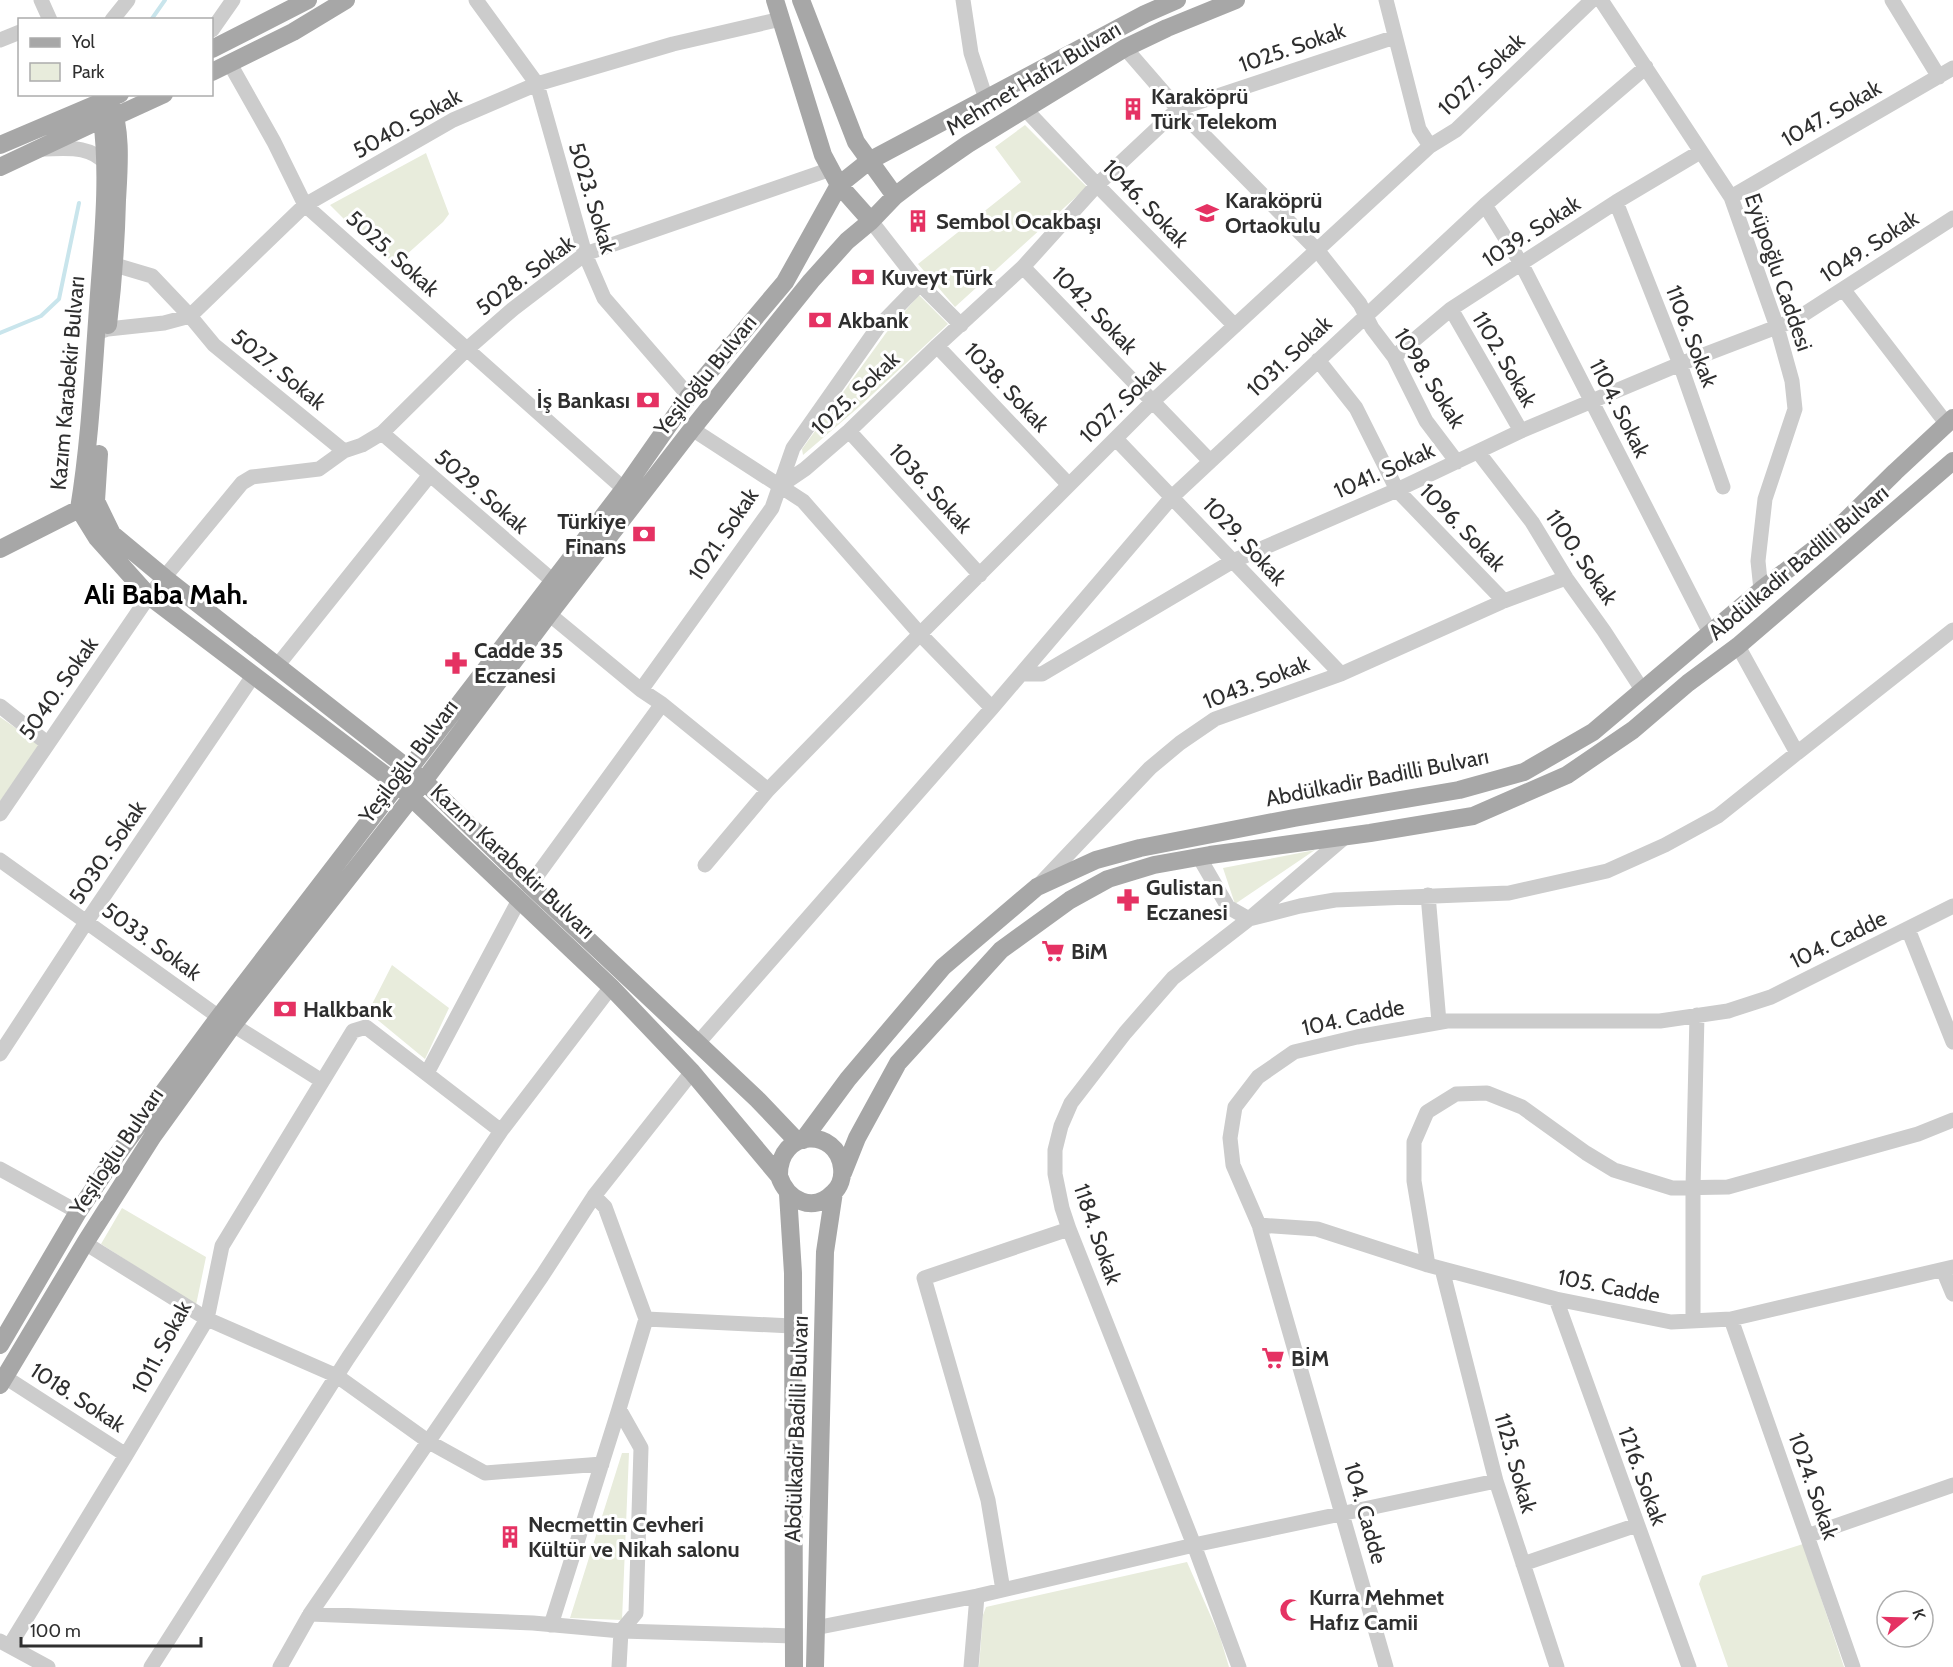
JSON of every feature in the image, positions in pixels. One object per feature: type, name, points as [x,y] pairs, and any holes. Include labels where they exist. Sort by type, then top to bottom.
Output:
[{"type":"main road","points":[[213,48],[309,0]]},
{"type":"main road","points":[[213,72],[293,32],[346,0]]},
{"type":"main road","points":[[775,0],[824,155],[839,185],[871,222]]},
{"type":"main road","points":[[801,0],[856,142],[895,196]]},
{"type":"main road","name":"Mehmet Hafız Bulvarı","points":[[869,160],[986,99],[1145,7],[1177,0]]},
{"type":"main road","name":"Mehmet Hafız Bulvarı","points":[[895,196],[968,144],[1125,48],[1236,0]]},
{"type":"main road","points":[[0,145],[107,104],[153,96]]},
{"type":"main road","points":[[0,167],[38,150],[107,104]]},
{"type":"main road","name":"Kazım Karabekir Bulvarı","points":[[107,104],[96,501],[112,534],[424,781],[611,987],[692,1072],[779,1176]]},
{"type":"main road","name":"Kazım Karabekir Bulvarı","points":[[107,104],[119,164],[115,265],[102,331],[80,509],[97,538],[149,596],[397,784],[698,1043],[800,1140]]},
{"type":"main road","name":"Yeşiloğlu Bulvarı","points":[[2,1381],[85,1243],[226,1021],[408,769],[624,489],[689,396],[785,282],[839,185],[869,160]]},
{"type":"main road","name":"Yeşiloğlu Bulvarı","points":[[0,1346],[78,1212],[113,1160],[411,798],[692,429],[811,281],[847,241],[871,222],[895,196]]},
{"type":"main road","name":"Abdülkadir Badilli Bulvarı","points":[[800,1140],[848,1079],[944,967],[1037,887],[1096,860],[1140,848],[1294,818],[1459,790],[1524,772],[1593,732],[1643,691],[1761,590],[1825,541],[1950,421]]},
{"type":"main road","name":"Abdülkadir Badilli Bulvarı","points":[[843,1173],[857,1138],[898,1063],[1001,950],[1070,900],[1108,879],[1154,865],[1473,816],[1567,775],[1634,730],[1688,683],[1738,646],[1953,461]]},
{"type":"main road","points":[[0,549],[96,501]]},
{"type":"main road","points":[[819,1139],[829,1144],[837,1152],[842,1162],[843,1173],[840,1184],[826,1199],[806,1203],[788,1194],[782,1186],[779,1166],[788,1148],[800,1140],[819,1139]]},
{"type":"main road","name":"Abdülkadir Badilli Bulvarı","points":[[815,1667],[825,1252],[834,1192]]},
{"type":"main road","name":"Abdülkadir Badilli Bulvarı","points":[[788,1194],[793,1273],[794,1667]]},
{"type":"street","points":[[41,0],[50,18]]},
{"type":"street","points":[[114,18],[128,0]]},
{"type":"street","points":[[213,29],[233,0]]},
{"type":"street","name":"5023. Sokak","points":[[476,0],[537,84],[585,254],[604,298],[689,396]]},
{"type":"street","points":[[963,0],[971,53],[986,99]]},
{"type":"street","points":[[1386,0],[1419,129],[1430,146]]},
{"type":"street","name":"1027. Sokak","points":[[705,865],[768,790],[1152,402],[1430,146],[1456,130],[1592,0]]},
{"type":"street","name":"Eyüpoğlu Caddesi","points":[[1601,0],[1731,197],[1777,327],[1792,381],[1795,410],[1765,499],[1758,561],[1761,590]]},
{"type":"street","points":[[1892,0],[1939,77]]},
{"type":"street","name":"5040. Sokak","points":[[102,331],[164,323],[190,316],[305,205],[453,120],[537,84],[673,44],[780,19]]},
{"type":"street","points":[[0,40],[18,33]]},
{"type":"street","name":"1025. Sokak","points":[[780,486],[806,469],[849,431],[1023,267],[1097,185],[1178,110],[1395,37]]},
{"type":"street","name":"1098. Sokak","points":[[1125,48],[1178,110],[1318,250],[1360,304],[1372,328],[1394,357],[1426,421],[1457,462]]},
{"type":"street","name":"5025. Sokak","points":[[230,64],[274,142],[305,205],[624,489]]},
{"type":"street","name":"1031. Sokak","points":[[698,1043],[1022,674],[1172,497],[1485,205],[1646,66]]},
{"type":"street","name":"1047. Sokak","points":[[1731,197],[1953,68]]},
{"type":"street","name":"1046. Sokak","points":[[1026,110],[1235,326]]},
{"type":"street","points":[[38,150],[85,150],[101,158],[106,164]]},
{"type":"street","name":"1039. Sokak","points":[[1394,357],[1451,309],[1616,202],[1700,152]]},
{"type":"street","name":"5028. Sokak","points":[[319,469],[344,451],[362,445],[382,433],[466,350],[513,309],[585,254],[831,169]]},
{"type":"street","name":"1106. Sokak","points":[[1616,202],[1680,364],[1723,487]]},
{"type":"street","name":"1104. Sokak","points":[[1485,205],[1522,265],[1710,633]]},
{"type":"street","name":"1049. Sokak","points":[[1777,327],[1796,320],[1953,218]]},
{"type":"street","points":[[871,222],[920,284],[961,325]]},
{"type":"street","name":"5027. Sokak","points":[[115,265],[152,276],[214,345],[344,451]]},
{"type":"street","name":"1042. Sokak","points":[[1023,267],[1210,461]]},
{"type":"street","name":"1021. Sokak","points":[[641,690],[772,508],[793,448],[878,327],[920,284]]},
{"type":"street","points":[[1844,289],[1928,399],[1950,421]]},
{"type":"street","name":"1102. Sokak","points":[[1451,309],[1521,431]]},
{"type":"street","name":"1041. Sokak","points":[[1022,674],[1042,674],[1233,561],[1396,490],[1521,431],[1680,364],[1777,327]]},
{"type":"street","name":"1038. Sokak","points":[[937,346],[1069,485]]},
{"type":"street","name":"1096. Sokak","points":[[1318,360],[1356,408],[1396,490],[1504,602]]},
{"type":"street","points":[[692,429],[803,501],[920,634],[992,708]]},
{"type":"street","name":"1036. Sokak","points":[[849,431],[980,575]]},
{"type":"street","name":"5029. Sokak","points":[[382,433],[553,582]]},
{"type":"street","name":"1029. Sokak","points":[[1116,439],[1341,674]]},
{"type":"street","name":"1100. Sokak","points":[[1478,452],[1532,522],[1566,578],[1643,691]]},
{"type":"street","name":"5040. Sokak","points":[[0,813],[149,596],[242,483],[252,477],[319,469]]},
{"type":"street","points":[[277,666],[429,476]]},
{"type":"street","name":"1043. Sokak","points":[[1037,887],[1150,768],[1180,743],[1215,719],[1341,674],[1504,602],[1566,578]]},
{"type":"street","points":[[549,614],[768,790]]},
{"type":"street","points":[[1199,857],[1228,907],[1250,919],[1335,900],[1509,893],[1607,871],[1665,845],[1718,816],[1953,630]]},
{"type":"street","points":[[1738,646],[1797,753]]},
{"type":"street","name":"5030. Sokak","points":[[0,1054],[253,676]]},
{"type":"street","points":[[501,1131],[427,1073],[524,892],[662,704]]},
{"type":"street","points":[[0,706],[47,743]]},
{"type":"street","name":"1184. Sokak","points":[[1239,1667],[1194,1545],[1069,1229],[1054,1174],[1055,1150],[1061,1126],[1071,1103],[1125,1033],[1173,978],[1250,919],[1345,837]]},
{"type":"street","name":"5033. Sokak","points":[[0,860],[226,1021],[322,1081]]},
{"type":"street","points":[[1428,895],[1439,1022]]},
{"type":"street","name":"104. Cadde","points":[[1386,1667],[1259,1225],[1233,1165],[1230,1138],[1235,1107],[1258,1077],[1294,1052],[1357,1037],[1439,1022],[1660,1021],[1728,1011],[1772,997],[1953,906]]},
{"type":"street","points":[[1908,929],[1953,1042]]},
{"type":"street","points":[[151,1667],[337,1376],[501,1131],[611,987]]},
{"type":"street","points":[[1693,1321],[1697,1015]]},
{"type":"street","name":"1011. Sokak","points":[[5,1643],[126,1455],[207,1319],[222,1246],[353,1031],[366,1027],[427,1073]]},
{"type":"street","points":[[280,1667],[310,1614],[542,1276],[594,1196],[692,1072]]},
{"type":"street","name":"1125. Sokak","points":[[1557,1667],[1496,1481],[1435,1267],[1414,1181],[1414,1142],[1427,1112],[1456,1094],[1487,1093],[1521,1107],[1614,1170],[1672,1188],[1728,1187],[1918,1134],[1953,1120]]},
{"type":"street","points":[[0,1168],[78,1212]]},
{"type":"street","points":[[551,1625],[646,1319],[605,1206],[594,1196]]},
{"type":"street","name":"105. Cadde","points":[[1259,1225],[1317,1229],[1435,1267],[1556,1299],[1671,1322],[1731,1319],[1948,1269]]},
{"type":"street","points":[[1003,1590],[988,1500],[924,1278],[1069,1229]]},
{"type":"street","points":[[85,1243],[207,1319],[337,1376],[429,1442],[485,1473],[602,1464]]},
{"type":"street","points":[[1948,1269],[1953,1294]]},
{"type":"street","name":"1216. Sokak","points":[[1556,1299],[1689,1667]]},
{"type":"street","points":[[646,1319],[792,1326]]},
{"type":"street","name":"1024. Sokak","points":[[1731,1319],[1853,1667]]},
{"type":"street","name":"1018. Sokak","points":[[2,1381],[126,1455]]},
{"type":"street","points":[[619,1409],[641,1448],[636,1613],[621,1631],[619,1667]]},
{"type":"street","points":[[815,1628],[977,1596],[1194,1545],[1496,1481]]},
{"type":"street","points":[[1807,1536],[1953,1485]]},
{"type":"street","points":[[1523,1564],[1637,1525]]},
{"type":"street","points":[[971,1667],[977,1596]]},
{"type":"street","points":[[310,1614],[551,1625],[621,1631],[793,1636]]},
{"type":"street","points":[[5,1643],[48,1667]]},
{"type":"green space","points":[[1025,125],[1087,187],[955,307],[918,264],[1021,182],[995,147]]},
{"type":"green space","points":[[426,153],[449,214],[396,264],[371,246],[330,205]]},
{"type":"green space","points":[[919,295],[948,324],[859,407],[803,455],[802,449],[886,333]]},
{"type":"green space","points":[[0,717],[40,745],[0,801]]},
{"type":"green space","points":[[1315,850],[1235,904],[1223,868]]},
{"type":"green space","points":[[392,965],[449,1008],[425,1059],[368,1012]]},
{"type":"green space","points":[[122,1208],[206,1257],[196,1305],[101,1244]]},
{"type":"green space","points":[[622,1453],[629,1453],[622,1620],[570,1618]]},
{"type":"green space","points":[[1803,1544],[1844,1667],[1728,1667],[1699,1584],[1702,1576]]},
{"type":"green space","points":[[1187,1562],[1220,1637],[1229,1667],[979,1667],[983,1615],[986,1607]]},
{"type":"waterway","points":[[152,18],[165,0]]},
{"type":"waterway","points":[[0,333],[41,316],[59,299],[79,203]]},
{"type":"place","name":"Karaköprü Türk Telekom","points":[[1133,109]]},
{"type":"place","name":"Karaköprü Ortaokulu","points":[[1207,213]]},
{"type":"place","name":"Sembol Ocakbaşı","points":[[918,221]]},
{"type":"place","name":"Kuveyt Türk","points":[[863,277]]},
{"type":"place","name":"Akbank","points":[[820,320]]},
{"type":"place","name":"İş Bankası","points":[[648,400]]},
{"type":"place","name":"Türkiye Finans","points":[[644,534]]},
{"type":"place","name":"Cadde 35 Eczanesi","points":[[456,663]]},
{"type":"place","name":"Gulistan Eczanesi","points":[[1128,900]]},
{"type":"place","name":"BiM","points":[[1053,951]]},
{"type":"place","name":"Halkbank","points":[[285,1009]]},
{"type":"place","name":"BİM","points":[[1273,1358]]},
{"type":"place","name":"Necmettin Cevheri Kültür ve Nikah salonu","points":[[510,1537]]},
{"type":"place","name":"Kurra Mehmet Hafız Camii","points":[[1291,1610]]},
{"type":"district","name":"Ali Baba Mah.","points":[[166,594]]}]
